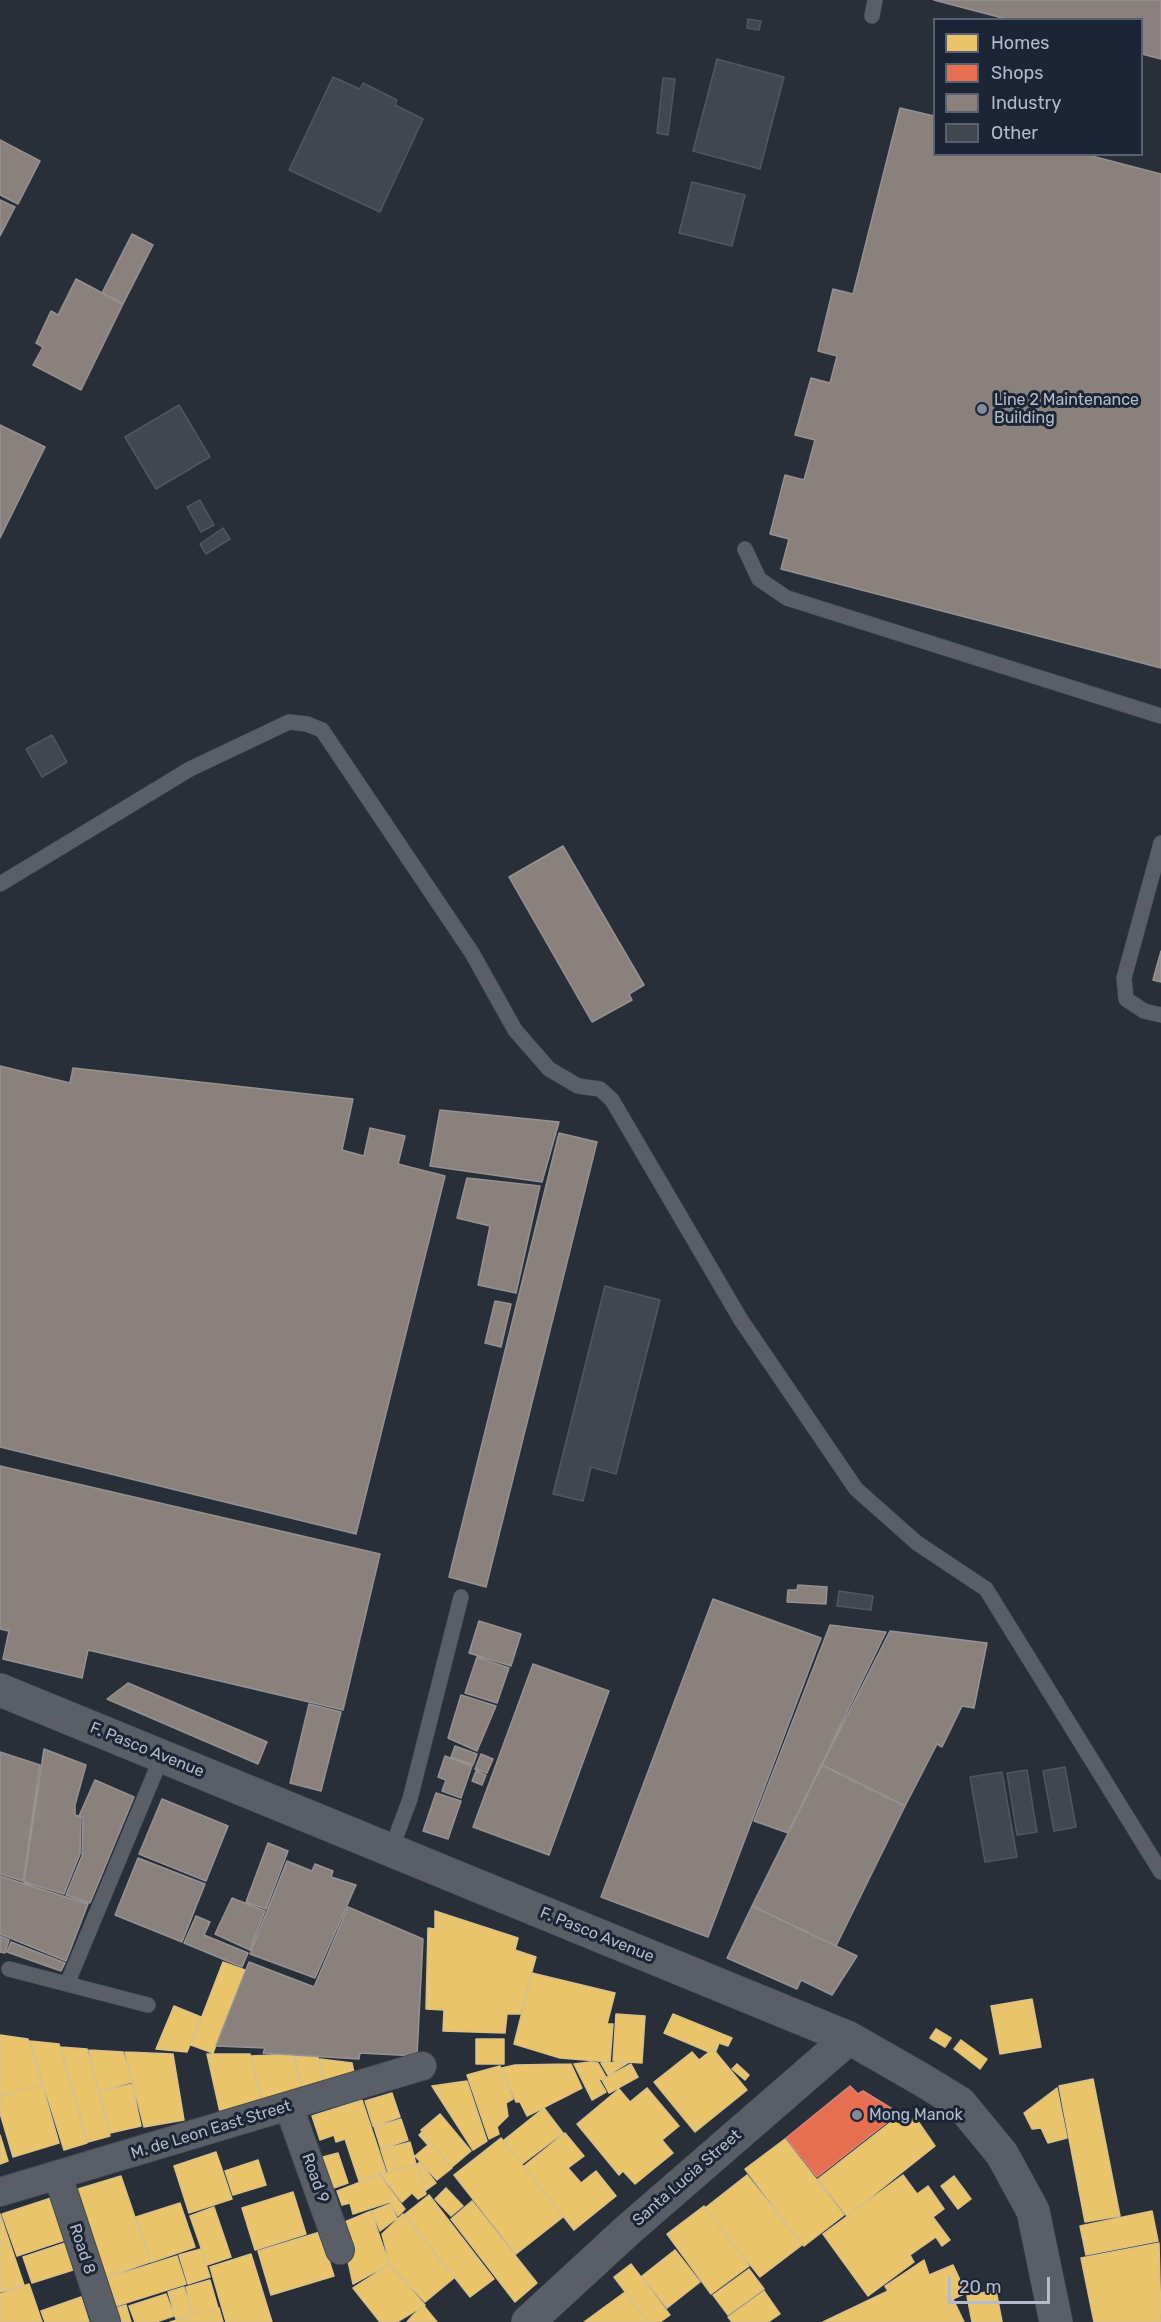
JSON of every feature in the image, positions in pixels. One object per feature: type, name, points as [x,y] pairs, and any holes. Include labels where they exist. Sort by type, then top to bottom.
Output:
[{"type":"street","name":"F. Pasco Avenue","points":[[0,1690],[849,2038],[960,2103],[1002,2154],[1033,2211],[1056,2322]]},
{"type":"street","name":"Santa Lucia Street","points":[[528,2322],[629,2229],[849,2038]]},
{"type":"street","name":"M. de Leon East Street","points":[[0,2192],[422,2066]]},
{"type":"street","name":"Road 9","points":[[289,2107],[340,2250]]},
{"type":"street","name":"Road 8","points":[[58,2176],[106,2322]]},
{"type":"lane","points":[[872,16],[875,0]]},
{"type":"lane","points":[[745,549],[759,579],[787,598],[1161,716]]},
{"type":"lane","points":[[0,884],[190,769],[289,722],[307,724],[322,730],[472,953],[515,1030],[549,1069],[578,1086],[600,1089],[612,1100],[741,1320],[856,1489],[917,1543],[986,1589],[1161,1872]]},
{"type":"lane","points":[[1161,843],[1124,978],[1126,999],[1144,1011],[1161,1016]]},
{"type":"lane","points":[[391,1850],[410,1799],[461,1597]]},
{"type":"lane","points":[[67,1984],[162,1756]]},
{"type":"lane","points":[[9,1969],[148,2006]]},
{"type":"building: Homes","points":[[435,1911],[518,1938],[515,1950],[536,1957],[520,2014],[507,2014],[505,2033],[443,2031],[444,2010],[426,2009],[428,1928],[435,1929]]},
{"type":"building: Homes","points":[[223,1962],[245,1970],[213,2053],[191,2045]]},
{"type":"building: Homes","points":[[532,1973],[615,1993],[607,2024],[613,2024],[610,2062],[560,2058],[514,2044]]},
{"type":"building: Homes","points":[[1032,1999],[1041,2047],[1000,2054],[991,2006]]},
{"type":"building: Homes","points":[[174,2006],[201,2017],[187,2052],[156,2049]]},
{"type":"building: Homes","points":[[616,2014],[645,2016],[642,2063],[613,2061]]},
{"type":"building: Homes","points":[[673,2014],[732,2038],[728,2046],[719,2043],[716,2051],[713,2048],[709,2052],[664,2033]]},
{"type":"building: Homes","points":[[936,2029],[951,2038],[945,2047],[930,2038]]},
{"type":"building: Homes","points":[[0,2035],[28,2039],[42,2084],[0,2096]]},
{"type":"building: Homes","points":[[476,2039],[504,2039],[504,2064],[476,2064]]},
{"type":"building: Homes","points":[[961,2040],[987,2059],[980,2069],[954,2049]]},
{"type":"building: Homes","points":[[30,2041],[59,2044],[87,2143],[64,2150]]},
{"type":"building: Homes","points":[[61,2047],[87,2049],[110,2136],[88,2142]]},
{"type":"building: Homes","points":[[713,2049],[747,2090],[695,2132],[654,2082],[692,2052],[699,2060]]},
{"type":"building: Homes","points":[[89,2050],[123,2052],[132,2082],[99,2091]]},
{"type":"building: Homes","points":[[125,2052],[173,2054],[184,2120],[144,2127]]},
{"type":"building: Homes","points":[[207,2054],[250,2054],[261,2102],[220,2112]]},
{"type":"building: Homes","points":[[293,2054],[302,2091],[262,2100],[251,2056]]},
{"type":"building: Homes","points":[[295,2056],[318,2057],[324,2083],[302,2090]]},
{"type":"building: Homes","points":[[320,2059],[352,2063],[354,2073],[325,2082]]},
{"type":"building: Homes","points":[[629,2062],[608,2075],[601,2063]]},
{"type":"building: Homes","points":[[598,2063],[606,2077],[599,2080],[606,2092],[592,2100],[574,2064]]},
{"type":"building: Homes","points":[[571,2064],[582,2088],[527,2116],[520,2102],[516,2102],[502,2068],[515,2065]]},
{"type":"building: Homes","points":[[631,2064],[638,2077],[609,2093],[602,2080]]},
{"type":"building: Homes","points":[[737,2064],[749,2075],[745,2080],[732,2069]]},
{"type":"building: Homes","points":[[500,2066],[513,2099],[506,2103],[508,2116],[497,2127],[499,2134],[489,2139],[467,2075]]},
{"type":"building: Homes","points":[[1093,2079],[1120,2216],[1085,2222],[1059,2086]]},
{"type":"building: Homes","points":[[467,2081],[487,2141],[473,2150],[432,2086]]},
{"type":"building: Homes","points":[[42,2084],[59,2143],[13,2157],[0,2113],[0,2097]]},
{"type":"building: Homes","points":[[132,2084],[141,2126],[110,2133],[100,2092]]},
{"type":"building: Homes","points":[[647,2088],[679,2126],[662,2140],[673,2153],[635,2184],[623,2171],[619,2175],[577,2124],[619,2089],[630,2102]]},
{"type":"building: Homes","points":[[1057,2088],[1067,2138],[1048,2143],[1041,2128],[1032,2129],[1024,2113]]},
{"type":"building: Homes","points":[[392,2093],[400,2117],[373,2126],[365,2101]]},
{"type":"building: Homes","points":[[362,2100],[386,2172],[359,2181],[345,2139],[336,2142],[334,2135],[320,2140],[312,2116]]},
{"type":"building: Homes","points":[[544,2108],[563,2133],[522,2164],[504,2140]]},
{"type":"building: Homes","points":[[905,2111],[911,2120],[915,2117],[935,2146],[847,2216],[818,2179]]},
{"type":"building: Homes","points":[[440,2114],[471,2151],[452,2167],[421,2130]]},
{"type":"building: Homes","points":[[401,2119],[408,2140],[381,2149],[374,2127]]},
{"type":"building: Homes","points":[[422,2132],[452,2168],[437,2180],[415,2156],[428,2145],[419,2135]]},
{"type":"building: Homes","points":[[565,2133],[584,2156],[568,2168],[581,2183],[596,2171],[616,2196],[574,2230],[524,2166]]},
{"type":"building: Homes","points":[[0,2135],[8,2161],[0,2164]]},
{"type":"building: Homes","points":[[501,2138],[563,2217],[516,2254],[454,2175]]},
{"type":"building: Homes","points":[[785,2139],[844,2215],[804,2246],[745,2169]]},
{"type":"building: Homes","points":[[410,2142],[416,2164],[388,2172],[381,2150]]},
{"type":"building: Homes","points":[[216,2152],[232,2199],[189,2213],[174,2166]]},
{"type":"building: Homes","points":[[338,2153],[348,2183],[328,2190],[319,2158]]},
{"type":"building: Homes","points":[[258,2160],[266,2185],[233,2195],[225,2171]]},
{"type":"building: Homes","points":[[420,2162],[436,2183],[425,2191],[417,2164]]},
{"type":"building: Homes","points":[[416,2164],[426,2194],[418,2199],[412,2193],[402,2202],[381,2175]]},
{"type":"building: Homes","points":[[379,2175],[405,2209],[398,2216],[390,2202],[353,2214],[350,2203],[342,2205],[337,2191]]},
{"type":"building: Homes","points":[[747,2175],[802,2245],[760,2277],[705,2208]]},
{"type":"building: Homes","points":[[903,2175],[917,2194],[928,2186],[944,2209],[933,2217],[950,2240],[942,2246],[936,2237],[910,2255],[914,2262],[868,2296],[823,2234]]},
{"type":"building: Homes","points":[[121,2176],[150,2262],[95,2281],[73,2205],[78,2189]]},
{"type":"building: Homes","points":[[954,2176],[971,2199],[958,2209],[941,2186]]},
{"type":"building: Homes","points":[[446,2188],[463,2206],[451,2216],[435,2199]]},
{"type":"building: Homes","points":[[293,2192],[306,2234],[255,2250],[242,2208]]},
{"type":"building: Homes","points":[[429,2195],[494,2279],[470,2297],[405,2214]]},
{"type":"building: Homes","points":[[51,2198],[65,2240],[17,2256],[2,2214]]},
{"type":"building: Homes","points":[[472,2201],[537,2283],[515,2302],[451,2219]]},
{"type":"building: Homes","points":[[180,2203],[195,2247],[151,2262],[136,2217]]},
{"type":"building: Homes","points":[[390,2204],[397,2218],[380,2231],[372,2211]]},
{"type":"building: Homes","points":[[704,2206],[749,2266],[711,2294],[667,2234]]},
{"type":"building: Homes","points":[[214,2207],[231,2257],[207,2265],[190,2216]]},
{"type":"building: Homes","points":[[371,2211],[389,2264],[353,2284],[340,2224]]},
{"type":"building: Homes","points":[[1152,2211],[1158,2241],[1086,2255],[1080,2226]]},
{"type":"building: Homes","points":[[0,2214],[24,2285],[0,2292]]},
{"type":"building: Homes","points":[[403,2214],[454,2278],[425,2302],[390,2265],[382,2234]]},
{"type":"building: Homes","points":[[320,2232],[334,2276],[271,2295],[258,2251]]},
{"type":"building: Homes","points":[[65,2243],[73,2270],[32,2283],[23,2257]]},
{"type":"building: Homes","points":[[1159,2243],[1161,2322],[1094,2322],[1081,2258]]},
{"type":"building: Homes","points":[[201,2249],[210,2277],[188,2284],[179,2255]]},
{"type":"building: Homes","points":[[675,2250],[700,2282],[667,2308],[642,2276]]},
{"type":"building: Homes","points":[[251,2254],[272,2322],[226,2322],[210,2267]]},
{"type":"building: Homes","points":[[177,2256],[186,2284],[110,2308],[101,2280]]},
{"type":"building: Homes","points":[[924,2260],[929,2275],[953,2265],[966,2293],[953,2299],[964,2322],[823,2322],[888,2291],[885,2286]]},
{"type":"building: Homes","points":[[631,2264],[670,2315],[660,2322],[648,2322],[614,2277]]},
{"type":"building: Homes","points":[[389,2265],[425,2305],[397,2322],[380,2322],[353,2288]]},
{"type":"building: Homes","points":[[749,2269],[764,2289],[728,2315],[713,2295]]},
{"type":"building: Homes","points":[[210,2280],[218,2308],[193,2315],[186,2287]]},
{"type":"building: Homes","points":[[29,2284],[42,2322],[0,2322],[0,2294]]},
{"type":"building: Homes","points":[[184,2287],[192,2314],[176,2319],[168,2292]]},
{"type":"building: Homes","points":[[996,2290],[1002,2322],[972,2322],[967,2296]]},
{"type":"building: Homes","points":[[764,2291],[780,2314],[768,2322],[732,2322],[728,2317]]},
{"type":"building: Homes","points":[[625,2292],[647,2322],[584,2322]]},
{"type":"building: Homes","points":[[166,2294],[174,2316],[156,2322],[135,2322],[129,2306]]},
{"type":"building: Homes","points":[[81,2297],[89,2322],[45,2322],[41,2311]]},
{"type":"building: Homes","points":[[126,2305],[131,2322],[111,2322],[107,2311]]},
{"type":"building: Homes","points":[[424,2306],[437,2322],[407,2322],[413,2315]]},
{"type":"building: Homes","points":[[219,2308],[223,2322],[170,2322],[197,2314]]},
{"type":"building: Shops","points":[[850,2086],[858,2094],[863,2091],[899,2113],[817,2177],[786,2138]]},
{"type":"building: Industry","points":[[934,0],[1161,0],[1161,59],[1143,54],[1143,18],[1002,18]]},
{"type":"building: Industry","name":"Line 2 Maintenance Building","points":[[900,108],[933,116],[933,156],[1092,156],[1161,174],[1161,668],[781,569],[789,539],[770,534],[785,475],[804,480],[815,440],[795,435],[811,378],[830,383],[837,356],[818,351],[833,289],[853,294]]},
{"type":"building: Industry","points":[[0,140],[40,161],[18,204],[0,195]]},
{"type":"building: Industry","points":[[0,200],[15,207],[0,236]]},
{"type":"building: Industry","points":[[132,234],[153,245],[123,304],[102,293]]},
{"type":"building: Industry","points":[[76,279],[123,304],[81,390],[33,365],[43,347],[36,343],[51,311],[58,315]]},
{"type":"building: Industry","points":[[0,425],[45,447],[0,538]]},
{"type":"building: Industry","points":[[563,846],[644,985],[629,994],[632,1000],[592,1022],[509,877]]},
{"type":"building: Industry","points":[[1161,951],[1161,982],[1153,980]]},
{"type":"building: Industry","points":[[0,1066],[70,1083],[73,1068],[353,1099],[342,1150],[364,1156],[370,1128],[405,1136],[398,1164],[445,1176],[356,1534],[0,1447]]},
{"type":"building: Industry","points":[[440,1110],[559,1122],[542,1182],[430,1166]]},
{"type":"building: Industry","points":[[559,1133],[597,1142],[486,1587],[449,1577]]},
{"type":"building: Industry","points":[[467,1178],[540,1186],[516,1293],[478,1285],[490,1226],[457,1218]]},
{"type":"building: Industry","points":[[495,1301],[511,1304],[501,1347],[485,1343]]},
{"type":"building: Industry","points":[[0,1466],[380,1554],[343,1710],[88,1650],[82,1678],[3,1659],[9,1631],[0,1629]]},
{"type":"building: Industry","points":[[798,1585],[827,1587],[826,1604],[787,1602],[788,1590],[797,1590]]},
{"type":"building: Industry","points":[[713,1599],[821,1638],[708,1937],[601,1897]]},
{"type":"building: Industry","points":[[479,1621],[521,1634],[511,1666],[469,1653]]},
{"type":"building: Industry","points":[[830,1625],[886,1632],[788,1833],[754,1821]]},
{"type":"building: Industry","points":[[890,1631],[987,1643],[974,1708],[962,1706],[942,1747],[937,1744],[905,1806],[822,1765]]},
{"type":"building: Industry","points":[[477,1657],[509,1668],[497,1703],[465,1693]]},
{"type":"building: Industry","points":[[533,1664],[609,1691],[549,1855],[473,1827]]},
{"type":"building: Industry","points":[[128,1683],[267,1742],[258,1764],[107,1699]]},
{"type":"building: Industry","points":[[461,1695],[496,1706],[477,1751],[448,1738]]},
{"type":"building: Industry","points":[[309,1704],[341,1712],[321,1791],[290,1783]]},
{"type":"building: Industry","points":[[455,1746],[477,1754],[473,1765],[451,1757]]},
{"type":"building: Industry","points":[[44,1749],[86,1765],[75,1805],[75,1815],[81,1817],[80,1854],[64,1894],[24,1882]]},
{"type":"building: Industry","points":[[0,1752],[40,1765],[23,1881],[0,1874]]},
{"type":"building: Industry","points":[[481,1754],[493,1759],[487,1773],[475,1769]]},
{"type":"building: Industry","points":[[445,1756],[472,1766],[461,1798],[442,1791],[446,1780],[438,1777]]},
{"type":"building: Industry","points":[[822,1765],[905,1806],[836,1946],[752,1906]]},
{"type":"building: Industry","points":[[476,1771],[486,1775],[482,1785],[472,1781]]},
{"type":"building: Industry","points":[[95,1780],[134,1797],[90,1903],[66,1895],[82,1856],[83,1817],[79,1816]]},
{"type":"building: Industry","points":[[436,1793],[461,1801],[448,1839],[423,1831]]},
{"type":"building: Industry","points":[[162,1799],[228,1826],[206,1881],[139,1854]]},
{"type":"building: Industry","points":[[268,1843],[288,1851],[266,1909],[246,1902]]},
{"type":"building: Industry","points":[[138,1858],[205,1884],[182,1942],[115,1915]]},
{"type":"building: Industry","points":[[287,1861],[312,1871],[315,1864],[333,1871],[331,1877],[356,1885],[315,1978],[250,1954]]},
{"type":"building: Industry","points":[[0,1876],[88,1904],[66,1961],[0,1934]]},
{"type":"building: Industry","points":[[232,1898],[265,1911],[250,1950],[215,1934]]},
{"type":"building: Industry","points":[[752,1906],[857,1956],[832,1995],[801,1980],[797,1989],[727,1958]]},
{"type":"building: Industry","points":[[348,1907],[423,1939],[417,2056],[360,2053],[359,2059],[263,2053],[265,2048],[216,2046],[249,1962],[314,1987]]},
{"type":"building: Industry","points":[[196,1916],[210,1922],[204,1935],[248,1953],[242,1967],[184,1943]]},
{"type":"building: Industry","points":[[0,1936],[9,1940],[5,1953],[0,1952]]},
{"type":"building: Industry","points":[[11,1942],[65,1963],[61,1971],[7,1952]]},
{"type":"building: Other","points":[[748,19],[761,21],[759,30],[747,28]]},
{"type":"building: Other","points":[[717,59],[784,77],[760,169],[693,151]]},
{"type":"building: Other","points":[[333,77],[360,89],[363,83],[397,100],[395,105],[423,119],[380,212],[289,170]]},
{"type":"building: Other","points":[[663,78],[675,79],[668,135],[657,133]]},
{"type":"building: Other","points":[[692,182],[745,195],[732,246],[679,233]]},
{"type":"building: Other","points":[[179,405],[210,457],[156,489],[125,437]]},
{"type":"building: Other","points":[[200,500],[214,525],[201,532],[187,507]]},
{"type":"building: Other","points":[[223,528],[230,539],[206,554],[200,544]]},
{"type":"building: Other","points":[[52,735],[67,762],[42,777],[26,749]]},
{"type":"building: Other","points":[[605,1286],[660,1300],[616,1474],[591,1467],[583,1501],[553,1494]]},
{"type":"building: Other","points":[[839,1591],[873,1596],[871,1610],[837,1606]]},
{"type":"building: Other","points":[[1065,1767],[1076,1827],[1054,1831],[1043,1771]]},
{"type":"building: Other","points":[[1027,1770],[1037,1832],[1017,1835],[1007,1773]]},
{"type":"building: Other","points":[[1002,1772],[1017,1857],[985,1862],[970,1777]]},
{"type":"place","name":"Line 2 Maintenance Building","points":[[982,409]]},
{"type":"place","name":"Mong Manok","points":[[857,2115]]}]
